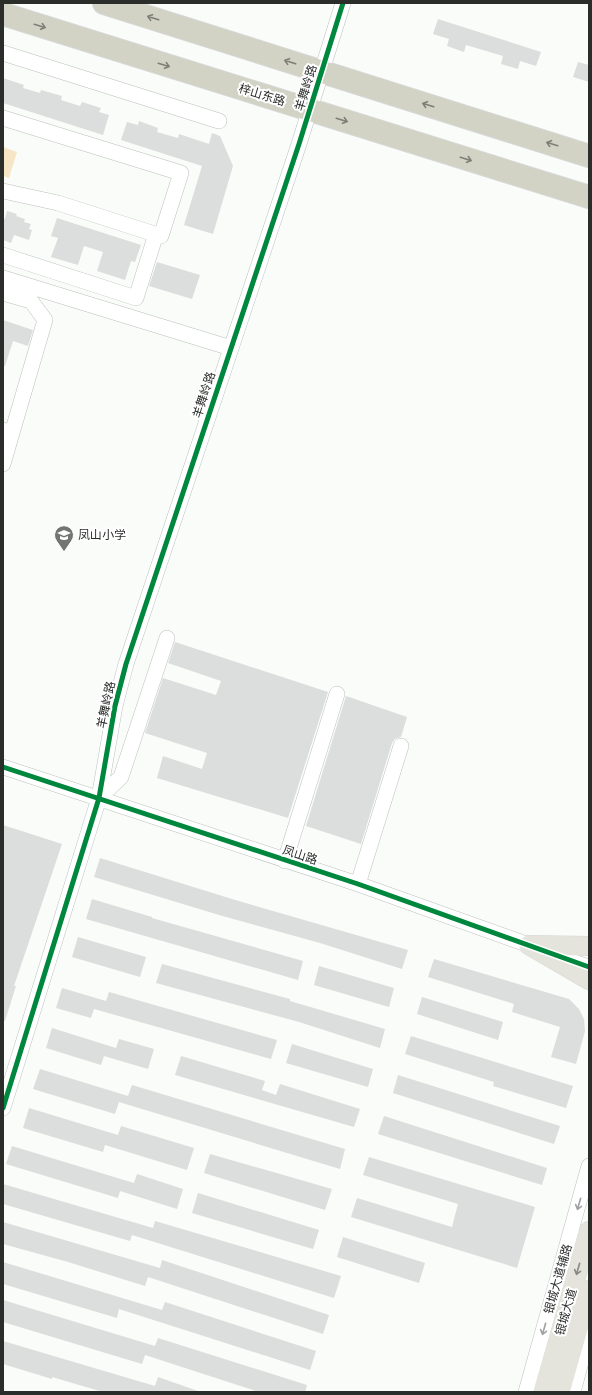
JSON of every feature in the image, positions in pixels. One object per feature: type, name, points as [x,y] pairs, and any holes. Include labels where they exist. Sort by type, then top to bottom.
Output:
[{"type":"highway","points":[[104,3],[589,156]]},
{"type":"highway","name":"梓山东路","points":[[3,14],[589,197]]},
{"type":"main road","points":[[528,945],[589,946]]},
{"type":"main road","points":[[528,945],[589,980]]},
{"type":"main road","name":"银城大道","points":[[543,1392],[589,1231]]},
{"type":"main road","name":"银城大道","points":[[560,1392],[589,1290]]},
{"type":"street","name":"羊舞岭路","points":[[3,1108],[99,798],[115,706],[126,664],[343,3]]},
{"type":"street","points":[[3,53],[219,121]]},
{"type":"street","points":[[3,118],[181,173],[161,236],[58,203],[3,191]]},
{"type":"street","points":[[3,255],[136,298],[156,234]]},
{"type":"street","points":[[3,278],[231,348]]},
{"type":"street","points":[[3,293],[31,301],[45,320],[7,432],[3,464]]},
{"type":"street","points":[[99,798],[121,777],[167,638]]},
{"type":"street","points":[[285,861],[337,694]]},
{"type":"street","points":[[358,884],[401,746]]},
{"type":"street","name":"凤山路","points":[[3,767],[358,884],[589,967]]},
{"type":"street","name":"银城大道辅路","points":[[526,1392],[589,1166]]},
{"type":"street","points":[[573,1392],[589,1333]]},
{"type":"shaded area","points":[[3,147],[17,152],[9,178],[3,176]]},
{"type":"building","points":[[438,19],[541,52],[536,66],[520,61],[518,69],[501,64],[503,56],[466,45],[464,52],[447,46],[449,39],[433,34]]},
{"type":"building","points":[[578,62],[589,65],[589,82],[573,77]]},
{"type":"building","points":[[3,78],[24,85],[23,88],[40,93],[41,90],[62,96],[61,100],[80,106],[82,102],[101,108],[99,112],[109,115],[103,135],[3,103]]},
{"type":"building","points":[[139,121],[158,128],[157,132],[178,138],[179,134],[209,144],[212,133],[220,136],[233,166],[213,234],[184,225],[202,166],[121,140],[127,122],[138,125]]},
{"type":"building","points":[[7,211],[17,214],[16,216],[25,219],[24,222],[31,224],[29,229],[32,230],[29,240],[14,235],[11,243],[3,240],[3,218],[5,219]]},
{"type":"building","points":[[57,218],[141,245],[135,262],[131,261],[125,280],[97,271],[103,252],[84,246],[78,265],[51,257],[58,238],[51,236]]},
{"type":"building","points":[[157,262],[200,275],[192,299],[149,286]]},
{"type":"building","points":[[3,320],[33,330],[28,346],[13,341],[5,366],[3,366]]},
{"type":"building","points":[[175,642],[328,692],[288,818],[157,778],[163,756],[202,769],[207,753],[145,733],[163,678],[216,695],[221,681],[168,663]]},
{"type":"building","points":[[346,696],[407,717],[401,737],[395,739],[392,743],[361,844],[306,826]]},
{"type":"building","points":[[3,825],[62,844],[14,986],[16,986],[5,1021],[3,1020]]},
{"type":"building","points":[[100,858],[232,899],[408,950],[402,969],[320,943],[219,915],[94,877]]},
{"type":"building","points":[[92,899],[152,918],[303,961],[298,980],[86,919]]},
{"type":"building","points":[[78,937],[146,957],[140,977],[72,957]]},
{"type":"building","points":[[434,959],[569,999],[579,1009],[584,1019],[585,1031],[576,1064],[551,1057],[560,1027],[512,1012],[514,1004],[428,977]]},
{"type":"building","points":[[162,964],[290,999],[290,1001],[385,1029],[380,1048],[299,1022],[156,983]]},
{"type":"building","points":[[319,966],[394,988],[389,1007],[314,985]]},
{"type":"building","points":[[62,988],[106,1001],[109,992],[277,1040],[271,1059],[94,1009],[91,1018],[56,1008]]},
{"type":"building","points":[[422,997],[503,1022],[498,1040],[417,1014]]},
{"type":"building","points":[[52,1028],[116,1048],[119,1039],[154,1049],[148,1069],[104,1056],[101,1065],[46,1048]]},
{"type":"building","points":[[411,1036],[573,1086],[566,1108],[493,1086],[494,1082],[405,1054]]},
{"type":"building","points":[[292,1044],[373,1069],[368,1087],[286,1063]]},
{"type":"building","points":[[181,1056],[265,1081],[262,1090],[276,1095],[280,1084],[360,1109],[354,1127],[175,1075]]},
{"type":"building","points":[[40,1069],[128,1096],[132,1085],[345,1149],[340,1169],[119,1102],[115,1114],[33,1089]]},
{"type":"building","points":[[398,1075],[560,1126],[554,1144],[393,1093]]},
{"type":"building","points":[[29,1108],[118,1135],[121,1126],[194,1148],[187,1170],[105,1145],[103,1152],[23,1128]]},
{"type":"building","points":[[384,1116],[547,1168],[542,1185],[378,1134]]},
{"type":"building","points":[[12,1146],[134,1183],[137,1174],[183,1189],[177,1209],[120,1191],[118,1198],[6,1164]]},
{"type":"building","points":[[210,1154],[332,1189],[325,1210],[204,1173]]},
{"type":"building","points":[[369,1157],[535,1207],[517,1268],[351,1217],[357,1198],[452,1227],[458,1204],[363,1175]]},
{"type":"building","points":[[3,1184],[153,1228],[155,1221],[341,1276],[334,1298],[132,1235],[130,1241],[3,1204]]},
{"type":"building","points":[[198,1193],[319,1230],[313,1249],[192,1213]]},
{"type":"building","points":[[3,1222],[160,1268],[162,1260],[329,1315],[323,1334],[148,1277],[145,1286],[3,1244]]},
{"type":"building","points":[[343,1237],[425,1263],[419,1283],[337,1257]]},
{"type":"building","points":[[3,1262],[162,1310],[165,1302],[316,1351],[310,1370],[119,1309],[117,1318],[3,1284]]},
{"type":"building","points":[[3,1300],[155,1346],[158,1338],[307,1385],[305,1392],[259,1392],[145,1355],[142,1364],[3,1322]]},
{"type":"building","points":[[3,1341],[155,1386],[158,1377],[198,1392],[103,1392],[52,1377],[52,1379],[3,1364]]},
{"type":"cycle path","points":[[3,1108],[99,798],[115,706],[126,664],[299,144],[343,3]]},
{"type":"cycle path","points":[[3,767],[358,884],[589,967]]},
{"type":"place","name":"凤山小学","points":[[64,552]]}]
